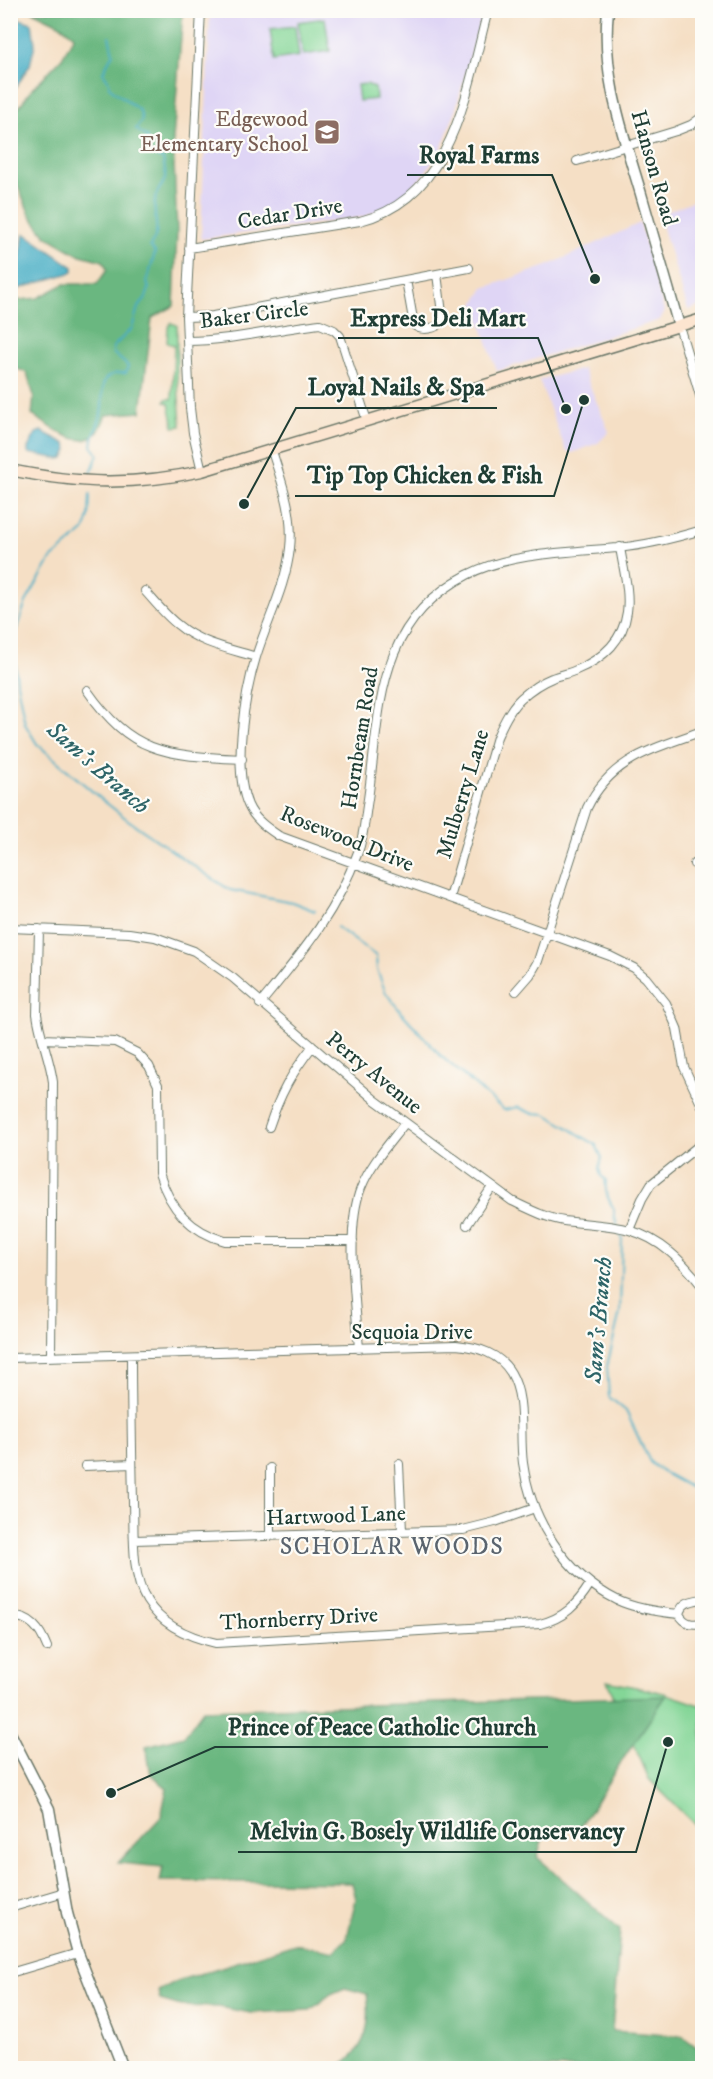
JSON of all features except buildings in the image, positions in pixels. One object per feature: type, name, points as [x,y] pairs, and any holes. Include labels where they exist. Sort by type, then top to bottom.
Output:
[{"type":"main road","points":[[10,470],[94,483],[178,476],[202,471],[702,319]]},
{"type":"street","points":[[201,10],[186,316],[191,416],[202,471]]},
{"type":"street","name":"Cedar Drive","points":[[189,248],[360,220],[379,216],[395,208],[424,182],[453,136],[488,10]]},
{"type":"street","name":"Hanson Road","points":[[608,10],[607,64],[610,83],[626,146],[702,402]]},
{"type":"street","points":[[577,161],[691,125],[702,117]]},
{"type":"street","points":[[186,316],[204,317],[469,268]]},
{"type":"street","points":[[406,280],[414,325],[419,329],[425,329],[440,325],[443,321],[437,274]]},
{"type":"street","name":"Baker Circle","points":[[187,341],[212,341],[269,330],[320,324],[327,326],[340,336],[367,421]]},
{"type":"street","name":"Rosewood Drive","points":[[272,451],[290,511],[291,541],[285,574],[256,657],[249,685],[241,742],[242,780],[248,807],[256,818],[279,836],[621,961],[646,978],[673,1015],[684,1067],[702,1106]]},
{"type":"street","name":"Hornbeam Road","points":[[260,1004],[327,919],[346,885],[363,836],[381,691],[397,645],[422,608],[443,590],[468,574],[493,564],[520,558],[671,539],[702,530]]},
{"type":"street","name":"Mulberry Lane","points":[[450,898],[497,737],[506,718],[520,699],[538,686],[553,677],[573,672],[604,655],[622,630],[627,612],[620,547]]},
{"type":"street","points":[[145,591],[177,625],[186,631],[198,638],[256,657]]},
{"type":"street","points":[[87,690],[108,718],[148,747],[186,756],[242,759]]},
{"type":"street","points":[[516,991],[524,984],[534,968],[586,808],[602,784],[616,770],[642,753],[702,731]]},
{"type":"street","name":"Perry Avenue","points":[[10,928],[129,933],[156,937],[179,944],[209,960],[375,1100],[512,1201],[561,1220],[629,1230],[650,1239],[670,1252],[700,1280]]},
{"type":"street","points":[[39,929],[37,1014],[49,1057],[53,1082],[51,1356]]},
{"type":"street","points":[[43,1039],[115,1042],[137,1053],[149,1066],[158,1085],[159,1173],[175,1208],[192,1226],[213,1238],[225,1241],[353,1241]]},
{"type":"street","points":[[269,1127],[289,1077],[312,1047]]},
{"type":"street","points":[[359,1349],[353,1241],[354,1214],[360,1190],[374,1164],[405,1123]]},
{"type":"street","points":[[629,1230],[651,1184],[702,1143]]},
{"type":"street","points":[[467,1225],[492,1187]]},
{"type":"street","name":"Sequoia Drive","points":[[10,1358],[456,1346],[474,1347],[486,1351],[505,1365],[517,1388],[523,1463],[528,1486],[542,1526],[565,1559],[590,1584],[618,1601],[632,1606],[679,1614],[689,1624],[702,1623]]},
{"type":"street","name":"Thornberry Drive","points":[[131,1355],[132,1464],[138,1578],[150,1605],[178,1630],[198,1639],[216,1643],[540,1624],[554,1621],[574,1606],[590,1584]]},
{"type":"street","points":[[85,1466],[132,1464]]},
{"type":"street","points":[[399,1464],[402,1531]]},
{"type":"street","points":[[270,1468],[270,1535]]},
{"type":"street","name":"Hartwood Lane","points":[[135,1540],[470,1529],[535,1508]]},
{"type":"street","points":[[679,1614],[680,1609],[686,1603],[702,1599]]},
{"type":"street","points":[[10,1616],[27,1619],[35,1625],[42,1634],[47,1647]]},
{"type":"street","points":[[10,1733],[49,1809],[67,1912],[78,1953],[123,2068]]},
{"type":"street","points":[[10,1908],[64,1892]]},
{"type":"street","points":[[10,1973],[78,1953]]},
{"type":"shaded area","name":"Edgewood Elementary School","points":[[210,11],[483,11],[454,115],[441,149],[422,177],[398,201],[364,217],[201,239]]},
{"type":"shaded area","points":[[702,197],[702,305],[688,310],[659,215]]},
{"type":"shaded area","points":[[640,223],[664,311],[660,320],[497,371],[474,304],[484,288],[547,266]]},
{"type":"shaded area","points":[[583,369],[609,432],[598,443],[572,453],[566,451],[539,380]]},
{"type":"green space","points":[[32,11],[183,11],[173,140],[177,231],[174,306],[152,318],[141,412],[106,415],[97,433],[82,440],[64,435],[32,415],[34,396],[27,373],[11,366],[11,301],[38,298],[64,284],[97,284],[107,270],[103,261],[77,254],[46,236],[30,215],[11,169],[11,118],[32,89],[62,58],[74,36],[59,24]]},
{"type":"green space","points":[[325,18],[330,51],[303,55],[298,22]]},
{"type":"green space","points":[[295,26],[299,56],[274,60],[270,29]]},
{"type":"green space","points":[[367,84],[375,88],[376,99],[359,101],[357,85]]},
{"type":"green space","points":[[171,323],[177,325],[177,371],[181,426],[174,427],[169,403],[165,402],[166,399],[172,399],[174,345],[167,343],[168,327]]},
{"type":"green space","points":[[607,1681],[702,1704],[702,1832],[649,1779]]},
{"type":"green space","points":[[666,1696],[579,1829],[545,1831],[537,1857],[620,1930],[612,2031],[682,2036],[702,2051],[702,2068],[334,2068],[353,2055],[364,2038],[368,2018],[367,1994],[345,1988],[331,1994],[310,2010],[251,2013],[219,2007],[181,2006],[160,2000],[158,1991],[177,1981],[295,1944],[334,1952],[347,1938],[356,1899],[352,1883],[160,1881],[163,1867],[118,1863],[161,1817],[167,1788],[151,1775],[146,1746],[184,1736],[203,1710]]},
{"type":"water","points":[[11,16],[32,23],[35,44],[30,65],[11,95]]},
{"type":"water","points":[[24,233],[73,267],[73,272],[18,289],[16,281]]},
{"type":"water","points":[[41,431],[66,444],[68,450],[64,458],[28,453],[28,448],[36,433]]},
{"type":"waterway","name":"Sam's Branch","points":[[91,473],[98,454],[92,446],[102,410],[103,386],[109,376],[115,373],[126,373],[128,366],[113,353],[113,347],[132,328],[138,307],[145,300],[149,289],[147,282],[155,252],[150,246],[156,233],[154,210],[157,193],[165,176],[163,159],[146,152],[147,137],[136,129],[142,120],[140,111],[109,87],[109,82],[103,72],[113,53],[109,36]]},
{"type":"waterway","name":"Sam's Branch","points":[[90,494],[89,517],[84,531],[51,559],[26,602],[13,639],[17,683],[25,724],[37,744],[100,798],[230,890],[292,902],[315,911]]},
{"type":"waterway","name":"Sam's Branch","points":[[337,927],[376,956],[377,970],[386,993],[442,1057],[504,1110],[518,1107],[531,1113],[546,1114],[596,1145],[602,1158],[599,1168],[601,1176],[606,1180],[606,1192],[614,1209],[617,1225]]},
{"type":"waterway","name":"Sam's Branch","points":[[619,1231],[622,1238],[620,1312],[607,1366],[609,1397],[626,1411],[650,1462],[661,1471],[702,1491]]},
{"type":"place","name":"Edgewood Elementary School","points":[[327,132]]},
{"type":"place","name":"Royal Farms","points":[[595,279]]},
{"type":"place","name":"Tip Top Chicken & Fish","points":[[584,400]]},
{"type":"place","name":"Express Deli Mart","points":[[566,409]]},
{"type":"place","name":"Loyal Nails & Spa","points":[[244,504]]},
{"type":"place","name":"Melvin G. Bosely Wildlife Conservancy","points":[[668,1742]]},
{"type":"place","name":"Prince of Peace Catholic Church","points":[[111,1793]]},
{"type":"district","name":"SCHOLAR WOODS","points":[[392,1547]]}]
